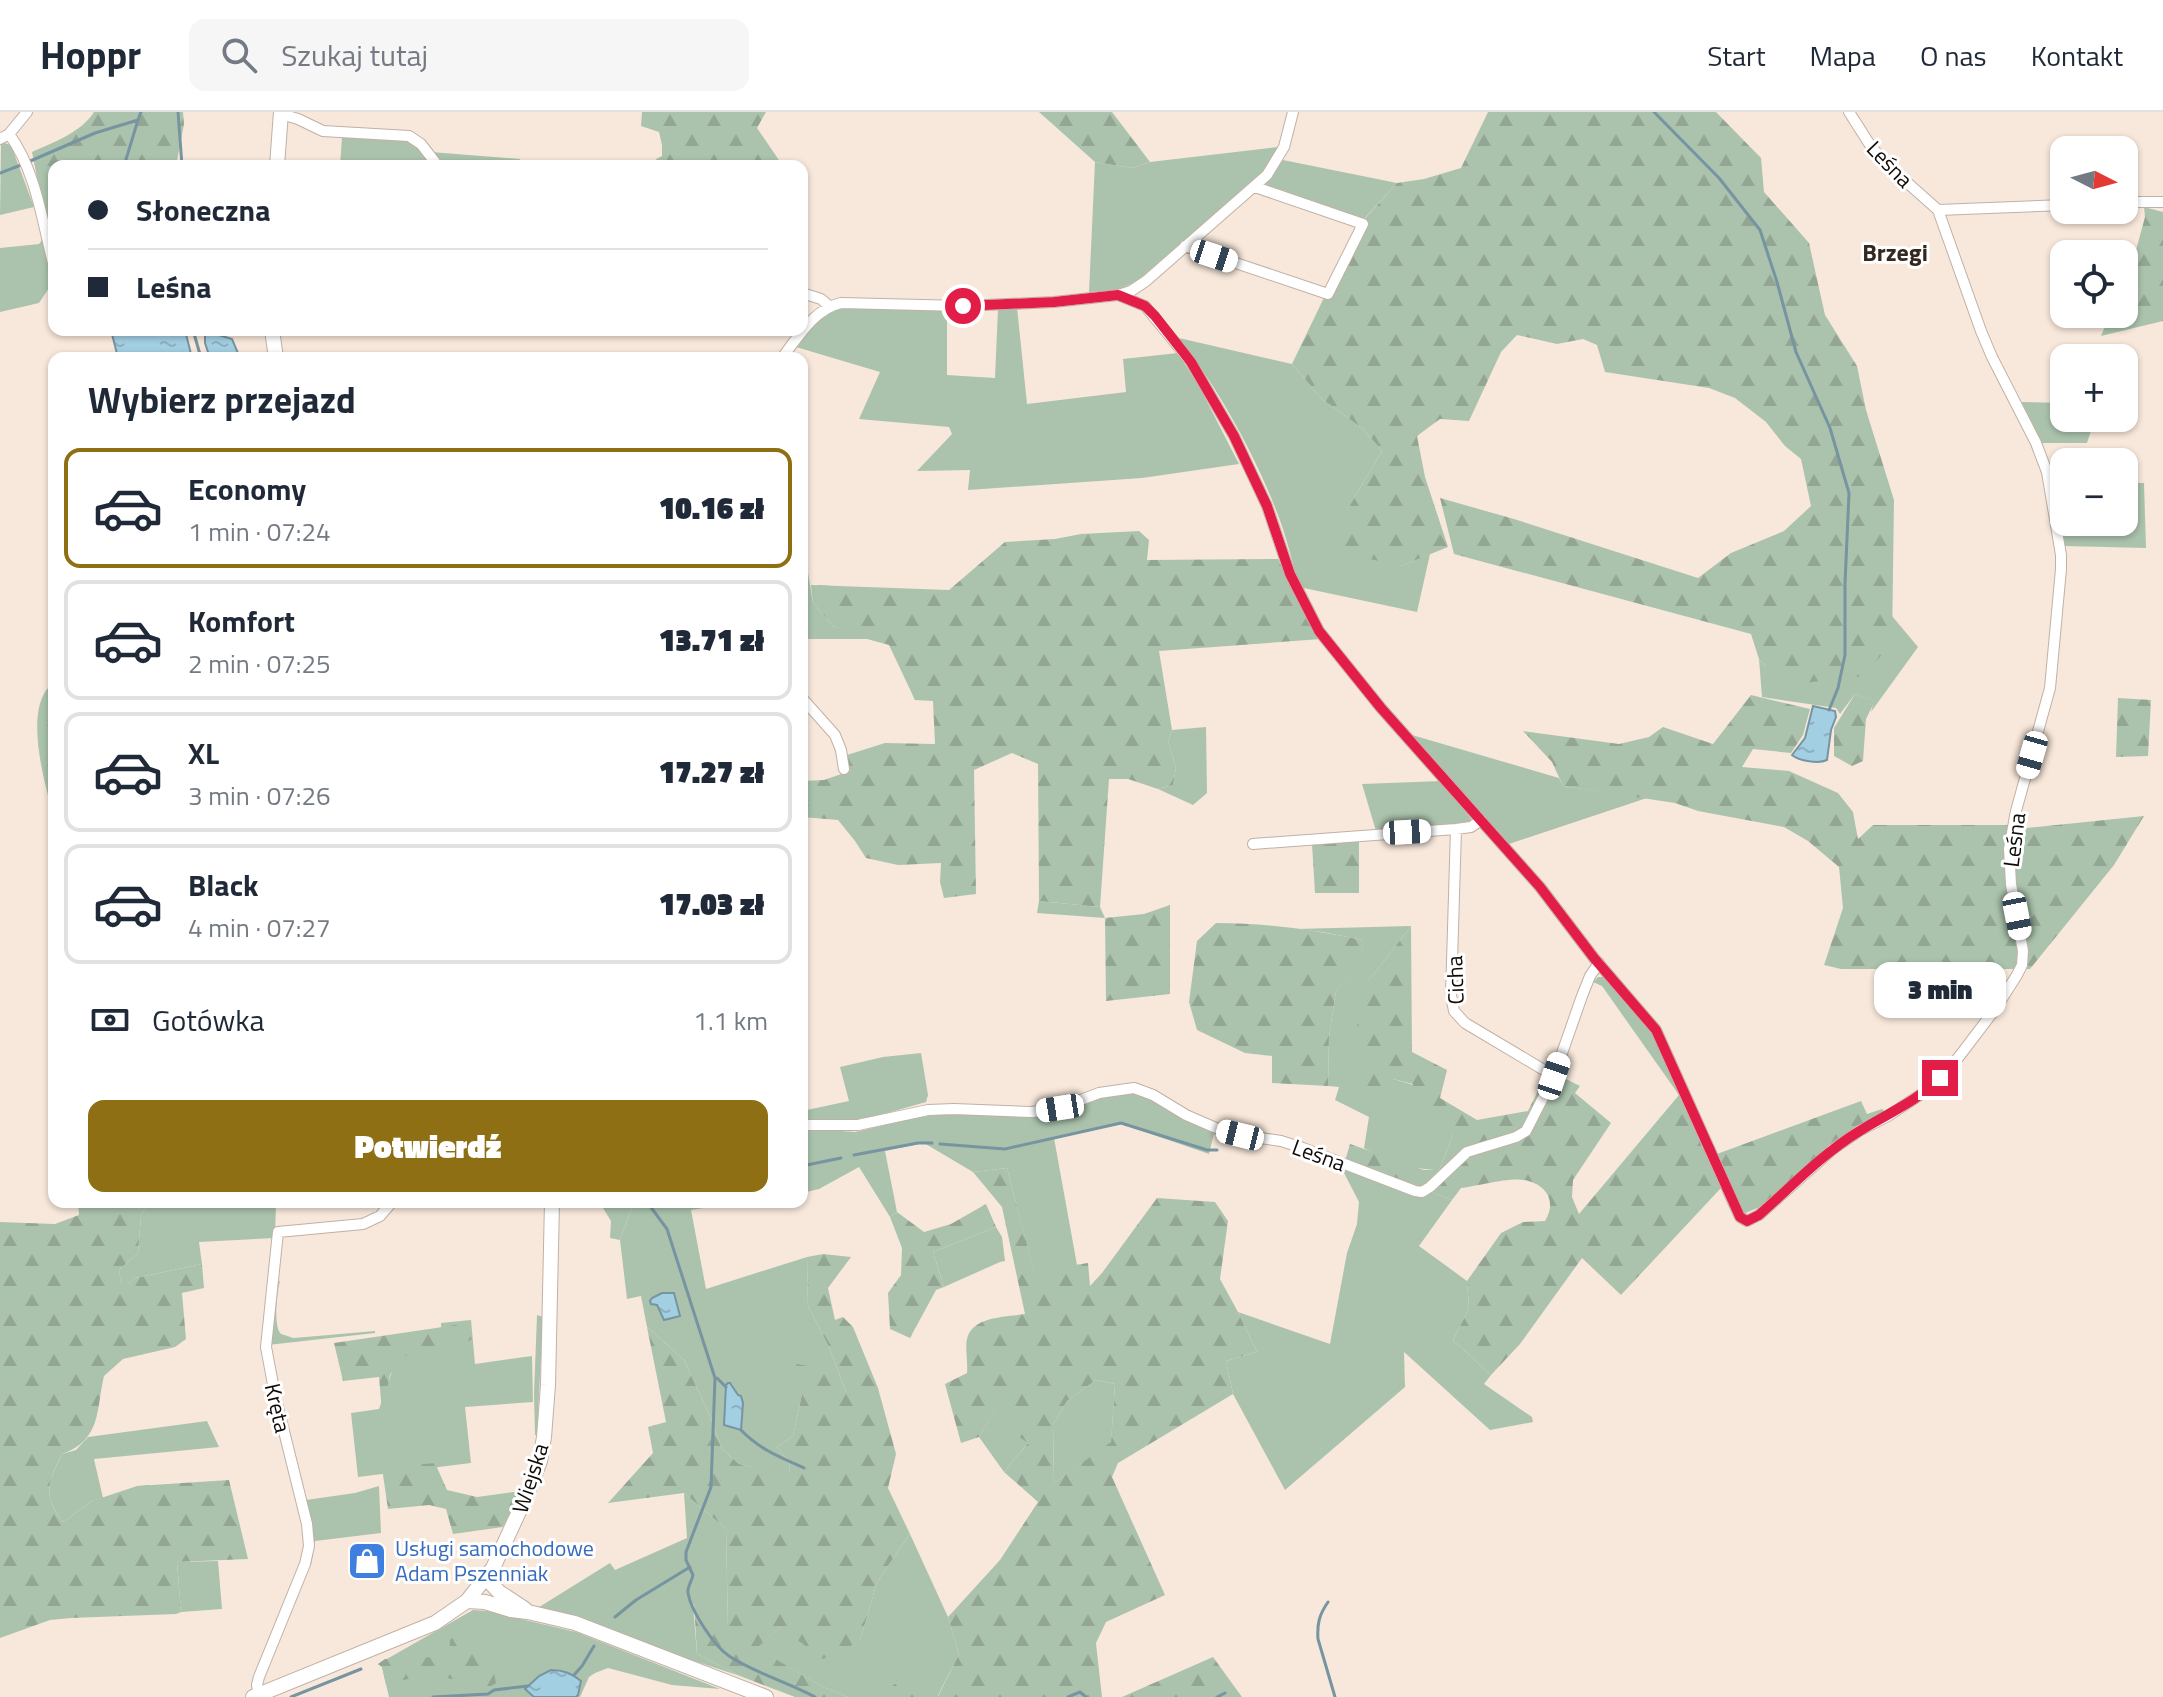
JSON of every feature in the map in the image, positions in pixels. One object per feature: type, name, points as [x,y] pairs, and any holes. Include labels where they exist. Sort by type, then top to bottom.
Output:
[{"type":"street","points":[[27,112],[4,136],[16,144],[28,173],[48,245]]},
{"type":"street","points":[[808,325],[829,306],[841,303],[990,305],[1054,302],[1131,291],[1267,175],[1288,136],[1293,112]]},
{"type":"street","name":"Leśna","points":[[1481,820],[1540,887],[1656,1030],[1740,1217],[1747,1221],[1767,1208],[1833,1149],[1932,1087],[1968,1046],[2017,975],[2022,965],[2023,951],[2011,884],[2009,849],[2016,811],[2050,688],[2061,555],[2047,472],[1981,331],[1938,210],[1872,148],[1849,112]]},
{"type":"street","points":[[277,160],[281,113],[323,131],[409,136],[421,144],[433,160]]},
{"type":"street","points":[[1185,246],[1328,294],[1363,224],[1255,187]]},
{"type":"street","points":[[2138,202],[2163,202]]},
{"type":"street","points":[[1938,210],[2050,206]]},
{"type":"street","points":[[1144,283],[1145,306]]},
{"type":"street","points":[[808,295],[821,299],[829,306]]},
{"type":"street","points":[[1118,295],[1145,306],[1191,362],[1234,436],[1267,506],[1290,574],[1319,631],[1381,708],[1481,820],[1471,827],[1456,829],[1253,844]]},
{"type":"street","points":[[787,352],[799,336]]},
{"type":"street","points":[[808,705],[835,735],[844,769]]},
{"type":"street","name":"Cicha","points":[[1456,829],[1453,1009],[1465,1023],[1554,1076]]},
{"type":"street","points":[[1554,1076],[1582,996],[1599,963]]},
{"type":"street","name":"Leśna","points":[[808,1125],[858,1125],[928,1110],[1032,1112],[1060,1108],[1099,1093],[1134,1088],[1216,1128],[1281,1141],[1422,1192],[1467,1152],[1526,1131],[1554,1076]]},
{"type":"street","name":"Kręta","points":[[256,1696],[259,1677],[305,1564],[309,1546],[305,1515],[266,1347],[278,1232],[363,1224],[380,1216],[387,1208]]},
{"type":"street","name":"Wiejska","points":[[256,1696],[443,1618],[467,1601],[500,1555],[526,1499],[542,1450],[548,1385],[552,1208]]},
{"type":"street","points":[[486,1578],[499,1592],[528,1612]]},
{"type":"street","points":[[467,1601],[485,1602],[585,1627],[766,1697]]},
{"type":"green space","points":[[94,112],[183,112],[184,124],[177,160],[48,160],[48,224],[32,152],[57,141],[89,119]]},
{"type":"green space","points":[[642,112],[766,112],[757,128],[779,160],[657,160],[662,156],[659,132],[641,126]]},
{"type":"green space","points":[[1039,112],[1112,112],[1150,162],[1132,168],[1095,162]]},
{"type":"green space","points":[[1488,112],[1716,112],[1761,158],[1764,192],[1809,243],[1825,315],[1857,366],[1866,410],[1894,500],[1892,644],[1862,676],[1804,683],[1766,666],[1759,659],[1751,634],[1454,554],[1440,498],[1698,578],[1731,553],[1784,531],[1811,506],[1801,459],[1785,446],[1766,422],[1735,398],[1709,388],[1605,372],[1597,345],[1583,339],[1557,344],[1517,335],[1501,352],[1469,421],[1440,419],[1417,436],[1425,477],[1448,547],[1401,566],[1339,552],[1347,510],[1382,451],[1363,429],[1322,399],[1292,364],[1359,225],[1397,183],[1461,168]]},
{"type":"green space","points":[[369,131],[413,132],[431,152],[520,160],[340,160],[342,137]]},
{"type":"green space","points":[[1,142],[11,145],[34,207],[0,215]]},
{"type":"green space","points":[[1278,147],[1271,162],[1255,179],[1136,282],[1117,290],[1089,292],[1095,162],[1132,168],[1150,162]]},
{"type":"green space","points":[[1283,160],[1397,183],[1363,220],[1265,185]]},
{"type":"green space","points":[[2144,207],[2163,212],[2163,321],[2138,327],[2138,243],[2145,217]]},
{"type":"green space","points":[[42,240],[48,263],[48,290],[39,303],[0,312],[0,248],[39,244]]},
{"type":"green space","points":[[1017,307],[1027,404],[1126,392],[1123,359],[1178,353],[1239,464],[1142,478],[968,490],[970,470],[917,471],[952,434],[949,427],[859,419],[880,372],[796,347],[808,336],[815,323],[834,308],[947,309],[947,375],[995,378],[998,309]]},
{"type":"green space","points":[[2104,328],[2134,328],[2101,336]]},
{"type":"green space","points":[[1179,338],[1292,364],[1322,399],[1363,429],[1382,451],[1347,510],[1401,566],[1430,554],[1417,612],[1299,587],[1283,528],[1257,466],[1221,398]]},
{"type":"green space","points":[[2021,402],[2050,403],[2050,432],[2091,432],[2087,443],[2040,443]]},
{"type":"green space","points":[[2138,483],[2144,483],[2146,548],[2064,546],[2062,536],[2138,536]]},
{"type":"green space","points":[[1139,531],[1149,540],[1147,560],[1278,559],[1321,639],[1159,651],[1172,730],[1168,741],[1176,768],[1173,785],[1158,789],[1128,779],[1109,779],[1100,907],[1039,901],[1038,764],[1012,753],[974,770],[976,894],[944,898],[940,882],[941,863],[898,865],[866,858],[838,820],[808,818],[808,781],[824,780],[850,771],[847,755],[885,743],[935,744],[933,701],[915,700],[889,645],[833,626],[813,603],[811,585],[949,590],[1005,542]]},
{"type":"green space","points":[[808,573],[813,603],[833,626],[868,639],[808,639]]},
{"type":"green space","points":[[1892,616],[1918,647],[1871,712],[1874,701],[1855,694],[1840,714],[1836,708],[1762,697],[1759,659],[1766,666],[1891,644]]},
{"type":"green space","points":[[48,688],[48,795],[37,733],[40,704]]},
{"type":"green space","points":[[1855,694],[1875,701],[1866,719],[1863,761],[1852,766],[1834,756],[1834,728]]},
{"type":"green space","points":[[1751,695],[1810,709],[1803,735],[1791,753],[1753,749],[1742,767],[1789,771],[1838,793],[1853,812],[1858,839],[1873,825],[2007,825],[2016,829],[2144,816],[2114,865],[2030,969],[1841,969],[1824,965],[1843,908],[1839,867],[1808,841],[1784,827],[1698,811],[1675,803],[1563,786],[1552,762],[1523,731],[1619,744],[1649,737],[1663,727],[1713,744]]},
{"type":"green space","points":[[2118,698],[2151,700],[2148,756],[2116,757]]},
{"type":"green space","points":[[1206,727],[1207,793],[1193,805],[1158,789],[1173,785],[1176,768],[1168,741],[1172,730]]},
{"type":"green space","points":[[1412,735],[1559,778],[1563,786],[1647,798],[1509,844]]},
{"type":"green space","points":[[1441,781],[1472,820],[1468,824],[1376,831],[1362,784]]},
{"type":"green space","points":[[1359,841],[1359,893],[1315,893],[1312,844]]},
{"type":"green space","points":[[1039,901],[1100,907],[1105,918],[1037,913]]},
{"type":"green space","points":[[1170,905],[1170,994],[1106,1001],[1105,918],[1144,914]]},
{"type":"green space","points":[[1216,923],[1290,928],[1363,940],[1362,963],[1336,991],[1329,1037],[1328,1086],[1272,1083],[1272,1056],[1245,1053],[1197,1030],[1189,1002],[1197,941]]},
{"type":"green space","points":[[1411,926],[1357,992],[1393,1079],[1414,1085],[1453,1135],[1439,1170],[1400,1164],[1364,1148],[1369,1117],[1335,1100],[1339,1087],[1328,1086],[1329,1037],[1336,991],[1361,963],[1363,940],[1296,929]]},
{"type":"green space","points":[[1411,926],[1412,1052],[1447,1070],[1440,1098],[1477,1120],[1528,1111],[1545,1076],[1560,1076],[1580,1086],[1575,1093],[1611,1123],[1573,1180],[1572,1197],[1579,1214],[1679,1095],[1721,1188],[1621,1295],[1582,1258],[1520,1344],[1491,1375],[1453,1340],[1469,1308],[1467,1281],[1501,1233],[1523,1222],[1545,1221],[1550,1207],[1548,1195],[1532,1182],[1510,1180],[1461,1188],[1452,1200],[1345,1161],[1350,1144],[1424,1170],[1439,1170],[1453,1135],[1411,1107],[1413,1084],[1393,1079],[1374,1091],[1359,1079],[1356,992]]},
{"type":"green space","points":[[1598,977],[1606,977],[1650,1026],[1662,1047],[1679,1095],[1602,986],[1593,982]]},
{"type":"green space","points":[[921,1053],[928,1095],[926,1102],[873,1117],[808,1120],[808,1110],[849,1101],[840,1067],[883,1057]]},
{"type":"green space","points":[[1126,1093],[1148,1097],[1214,1133],[1209,1154],[1122,1124],[1054,1138],[1077,1265],[1034,1272],[1007,1168],[973,1172],[924,1143],[885,1151],[897,1212],[890,1217],[859,1167],[819,1189],[808,1192],[808,1128],[855,1132],[918,1117],[956,1113],[1042,1116]]},
{"type":"green space","points":[[1861,1101],[1867,1114],[1882,1109],[1887,1113],[1767,1204],[1743,1214],[1717,1154]]},
{"type":"green space","points":[[1341,1167],[1452,1200],[1419,1246],[1467,1281],[1469,1308],[1453,1340],[1491,1375],[1484,1384],[1532,1417],[1533,1422],[1490,1430],[1404,1352],[1405,1387],[1285,1490],[1233,1394],[1226,1361],[1257,1352],[1238,1312],[1330,1344],[1347,1253],[1357,1224],[1359,1202]]},
{"type":"green space","points":[[1007,1168],[1034,1271],[1088,1263],[1090,1286],[1157,1198],[1215,1202],[1228,1221],[1220,1279],[1257,1352],[1226,1361],[1233,1394],[1118,1463],[1112,1477],[1165,1595],[1106,1622],[1096,1643],[1102,1697],[872,1697],[913,1674],[938,1696],[959,1654],[948,1617],[1000,1560],[1038,1502],[1004,1472],[1028,1443],[1014,1433],[1022,1417],[1004,1395],[979,1437],[961,1443],[945,1384],[967,1373],[966,1346],[970,1331],[991,1319],[1025,1314],[1002,1207],[973,1172]],"holes":[[[1096,1380],[1115,1384],[1111,1442],[1054,1483],[1053,1425],[1067,1401]]]},
{"type":"green space","points":[[986,1204],[996,1227],[933,1252],[944,1287],[936,1290],[910,1338],[890,1329],[888,1293],[901,1275],[902,1248],[890,1217],[897,1212],[924,1232],[951,1224]]},
{"type":"green space","points":[[78,1208],[145,1208],[141,1216],[138,1253],[119,1270],[121,1283],[128,1284],[135,1278],[202,1264],[204,1288],[182,1293],[186,1339],[175,1347],[123,1359],[104,1376],[91,1432],[75,1448],[62,1454],[53,1472],[49,1489],[52,1505],[63,1522],[92,1501],[137,1486],[229,1480],[248,1559],[177,1562],[181,1612],[176,1614],[50,1620],[0,1638],[0,1222],[55,1224],[79,1215]]},
{"type":"green space","points":[[145,1208],[276,1208],[275,1238],[199,1242],[202,1264],[135,1278],[128,1284],[121,1284],[119,1270],[138,1253],[141,1216]]},
{"type":"green space","points":[[603,1208],[632,1208],[620,1240],[610,1238],[611,1221]]},
{"type":"green space","points":[[632,1208],[703,1208],[691,1210],[706,1289],[807,1257],[808,1306],[829,1347],[847,1395],[802,1394],[793,1436],[777,1447],[790,1463],[789,1475],[739,1464],[722,1449],[684,1360],[647,1327],[641,1296],[627,1299],[620,1240]]},
{"type":"green space","points":[[996,1227],[1002,1237],[1005,1261],[944,1287],[933,1252]]},
{"type":"green space","points":[[823,1254],[851,1257],[828,1288],[835,1320],[843,1317],[853,1327],[878,1388],[896,1454],[888,1488],[910,1534],[877,1582],[860,1641],[823,1659],[780,1627],[757,1648],[823,1687],[848,1697],[795,1697],[740,1676],[697,1654],[694,1603],[728,1627],[726,1529],[684,1493],[608,1503],[653,1453],[648,1427],[666,1422],[647,1327],[684,1360],[722,1449],[739,1464],[789,1474],[790,1463],[777,1447],[793,1436],[802,1394],[796,1364],[827,1369],[846,1392],[829,1347],[808,1306],[807,1257]]},
{"type":"green space","points":[[280,1281],[276,1317],[281,1334],[294,1338],[375,1333],[268,1345],[276,1282]]},
{"type":"green space","points":[[537,1315],[543,1317],[535,1435],[534,1394]]},
{"type":"green space","points":[[471,1320],[475,1364],[532,1356],[533,1402],[465,1407],[471,1463],[358,1477],[351,1413],[379,1409],[398,1354],[442,1347],[441,1323]]},
{"type":"green space","points":[[463,1324],[472,1339],[451,1351],[401,1356],[390,1375],[382,1412],[379,1377],[343,1381],[334,1343]]},
{"type":"green space","points":[[1096,1380],[1115,1384],[1111,1443],[1054,1483],[1053,1425],[1067,1401]]},
{"type":"green space","points":[[1004,1394],[1023,1417],[1028,1443],[1004,1472],[979,1437]]},
{"type":"green space","points":[[207,1421],[219,1447],[94,1459],[103,1498],[92,1501],[63,1522],[56,1513],[49,1489],[53,1473],[62,1454],[76,1450],[88,1437]]},
{"type":"green space","points":[[435,1463],[447,1490],[477,1497],[521,1491],[503,1527],[453,1534],[446,1509],[429,1505],[388,1509],[382,1468]]},
{"type":"green space","points":[[302,1480],[306,1500],[379,1486],[381,1533],[315,1541],[311,1565],[307,1567],[299,1485]]},
{"type":"green space","points":[[684,1493],[726,1529],[728,1628],[693,1604],[697,1654],[740,1676],[536,1609],[610,1563],[615,1570],[687,1538]]},
{"type":"green space","points":[[910,1534],[948,1617],[959,1654],[937,1697],[848,1697],[823,1687],[756,1648],[780,1627],[860,1641],[877,1582]]},
{"type":"green space","points":[[218,1561],[222,1609],[181,1612],[177,1562]]},
{"type":"green space","points":[[473,1610],[576,1632],[720,1689],[672,1685],[608,1668],[589,1677],[580,1697],[389,1697],[382,1667],[378,1664]]},
{"type":"green space","points":[[476,1626],[492,1660],[496,1683],[490,1687],[479,1690],[454,1680],[435,1677],[386,1685],[382,1667],[378,1664],[385,1659],[415,1660],[449,1653],[450,1640],[456,1634]]},
{"type":"green space","points":[[1213,1657],[1242,1697],[1122,1697]]},
{"type":"water","points":[[112,336],[186,336],[190,352],[116,352]]},
{"type":"water","points":[[205,336],[222,336],[232,339],[237,352],[208,352]]},
{"type":"water","points":[[1813,706],[1835,711],[1836,717],[1827,760],[1814,762],[1792,755],[1805,738]]},
{"type":"water","points":[[662,1293],[674,1293],[680,1316],[664,1320],[657,1305],[651,1304],[652,1298]]},
{"type":"water","points":[[728,1383],[741,1396],[743,1403],[741,1430],[724,1425]]},
{"type":"water","points":[[551,1670],[567,1672],[581,1681],[576,1697],[534,1697],[525,1689]]},
{"type":"waterway","points":[[28,162],[95,133],[138,120],[141,112]]},
{"type":"waterway","points":[[178,112],[182,160]]},
{"type":"waterway","points":[[1654,112],[1719,178],[1760,230],[1796,352],[1830,428],[1849,493],[1845,655],[1838,688],[1829,710]]},
{"type":"waterway","points":[[126,160],[138,120]]},
{"type":"waterway","points":[[0,173],[21,165]]},
{"type":"waterway","points":[[195,336],[199,352]]},
{"type":"waterway","points":[[940,1144],[1005,1149],[1121,1123],[1207,1150],[1217,1150]]},
{"type":"waterway","points":[[854,1155],[932,1143]]},
{"type":"waterway","points":[[808,1165],[841,1158]]},
{"type":"waterway","points":[[651,1208],[667,1229],[715,1378],[711,1487],[686,1552],[693,1575],[688,1591],[690,1600],[710,1636],[729,1656],[815,1697]]},
{"type":"waterway","points":[[717,1378],[726,1387]]},
{"type":"waterway","points":[[741,1430],[763,1447],[804,1468]]},
{"type":"waterway","points":[[615,1617],[636,1600],[690,1567]]},
{"type":"waterway","points":[[1328,1602],[1319,1620],[1318,1639],[1335,1697]]},
{"type":"waterway","points":[[574,1675],[594,1646]]},
{"type":"waterway","points":[[291,1697],[361,1669]]},
{"type":"waterway","points":[[433,1697],[488,1694],[494,1690],[528,1686]]},
{"type":"waterway","points":[[1068,1697],[1080,1692],[1086,1697]]},
{"type":"waterway","points":[[1217,1697],[1225,1693]]},
{"type":"place","name":"Usługi samochodowe Adam Pszenniak","points":[[367,1561]]},
{"type":"district","name":"Brzegi","points":[[1895,252]]},
{"type":"route","points":[[963,306],[1054,302],[1118,295],[1145,306],[1155,316],[1191,362],[1234,436],[1267,506],[1290,574],[1319,631],[1381,708],[1540,887],[1594,958],[1646,1016],[1668,1053],[1740,1217],[1747,1221],[1759,1215],[1833,1149],[1908,1104],[1940,1078]]}]
